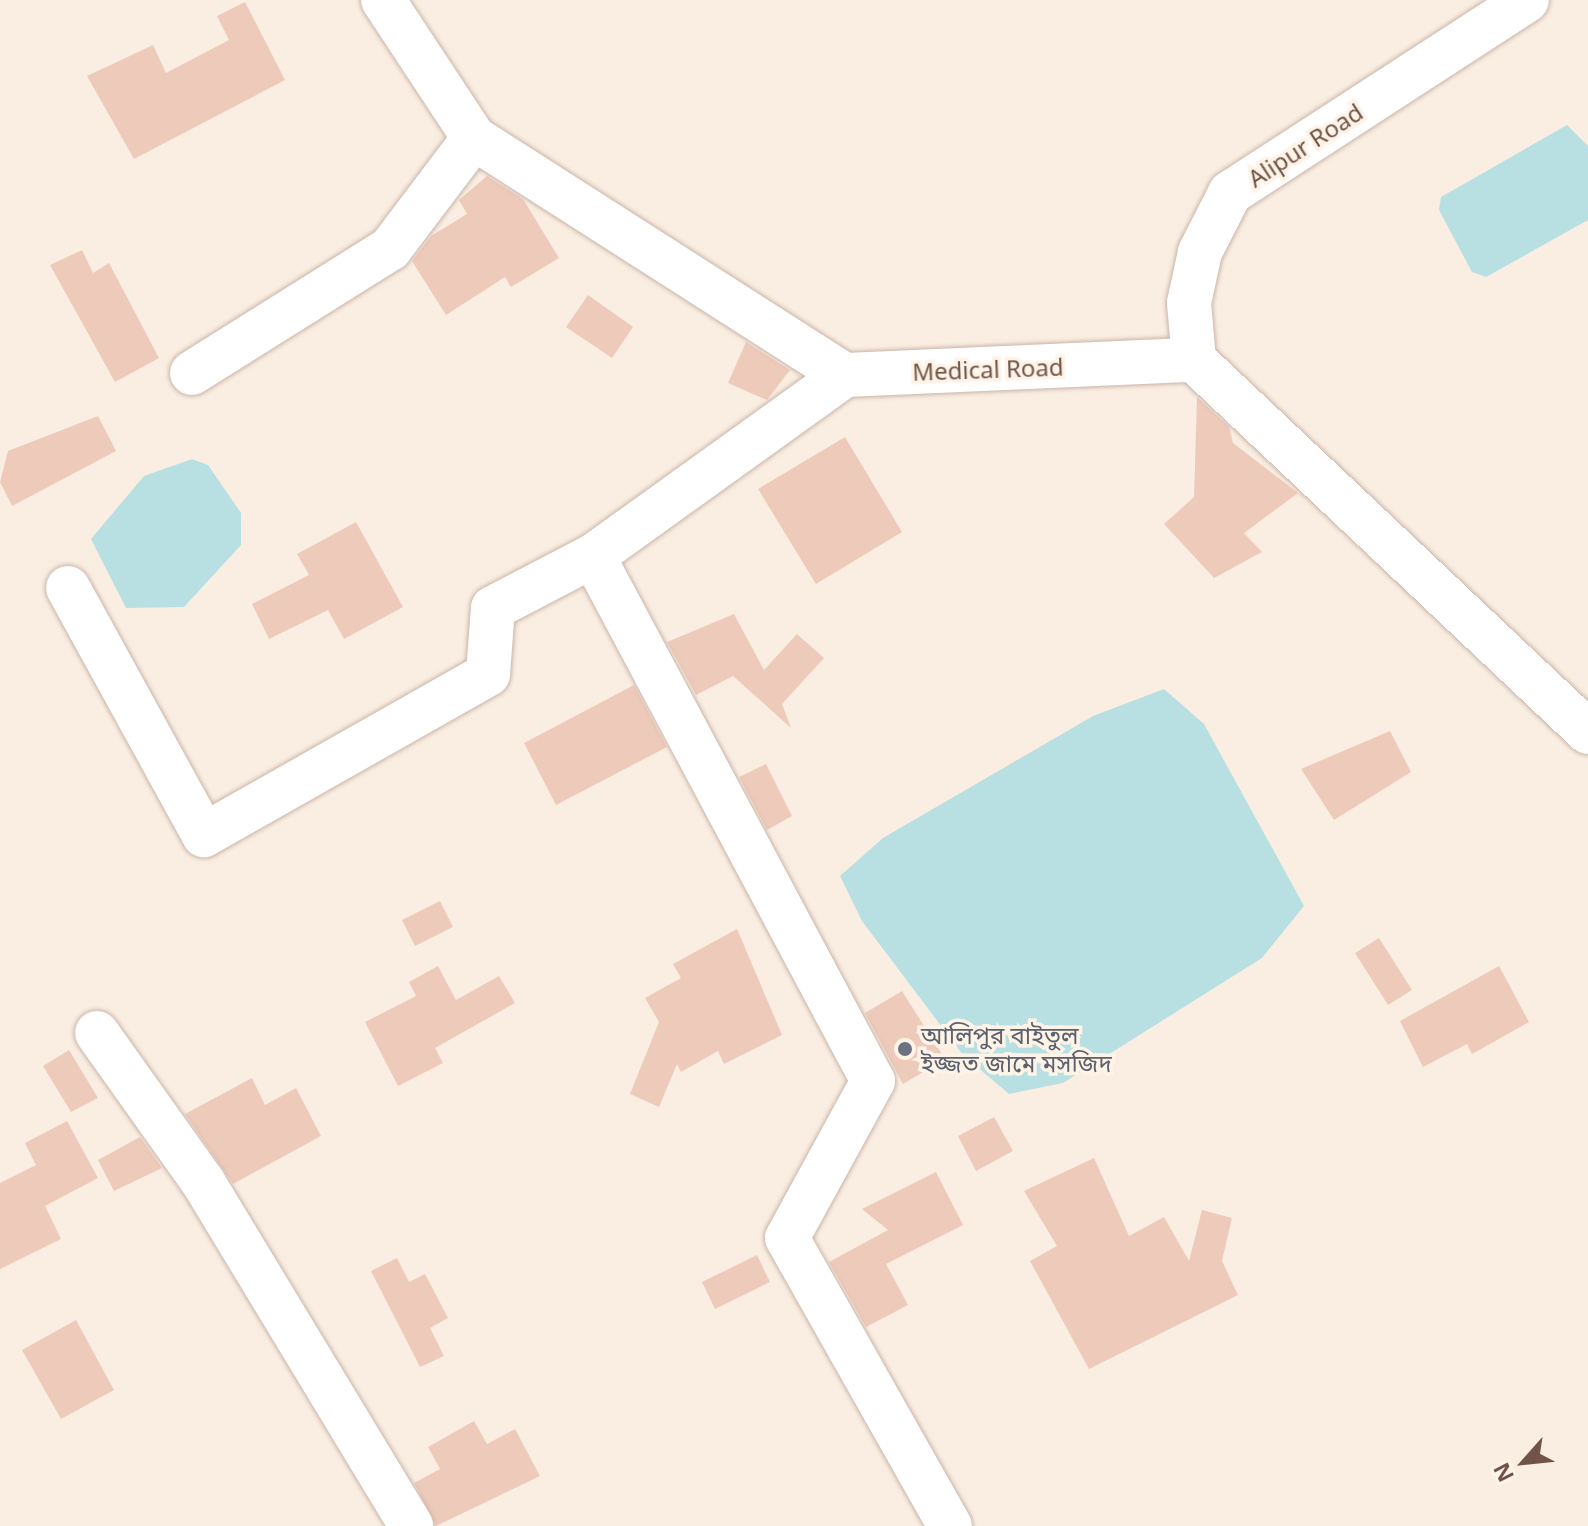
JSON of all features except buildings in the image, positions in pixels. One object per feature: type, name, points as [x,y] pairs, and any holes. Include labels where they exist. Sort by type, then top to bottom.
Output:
[{"type":"street","points":[[68,588],[204,835],[488,674],[493,608],[593,556],[845,375],[474,138],[383,0]]},
{"type":"street","name":"Alipur Road","points":[[1194,360],[1189,303],[1200,252],[1230,193],[1527,0]]},
{"type":"street","points":[[192,373],[390,249],[474,138]]},
{"type":"street","points":[[1194,360],[1588,732]]},
{"type":"street","name":"Medical Road","points":[[845,375],[1194,360]]},
{"type":"street","points":[[593,556],[873,1081],[787,1238],[950,1526]]},
{"type":"street","points":[[97,1033],[203,1182],[411,1526]]},
{"type":"water","points":[[1567,125],[1588,146],[1588,220],[1486,277],[1472,272],[1439,210],[1441,197]]},
{"type":"water","points":[[192,459],[208,465],[241,513],[241,545],[184,607],[126,608],[91,539],[144,476]]},
{"type":"water","points":[[1164,689],[1204,724],[1304,906],[1262,958],[1063,1083],[1009,1094],[963,1055],[862,921],[840,876],[883,838],[1093,716]]},
{"type":"place","name":"আলিপুর বাইতুল ইজ্জত জামে মসজিদ","points":[[905,1049]]}]
